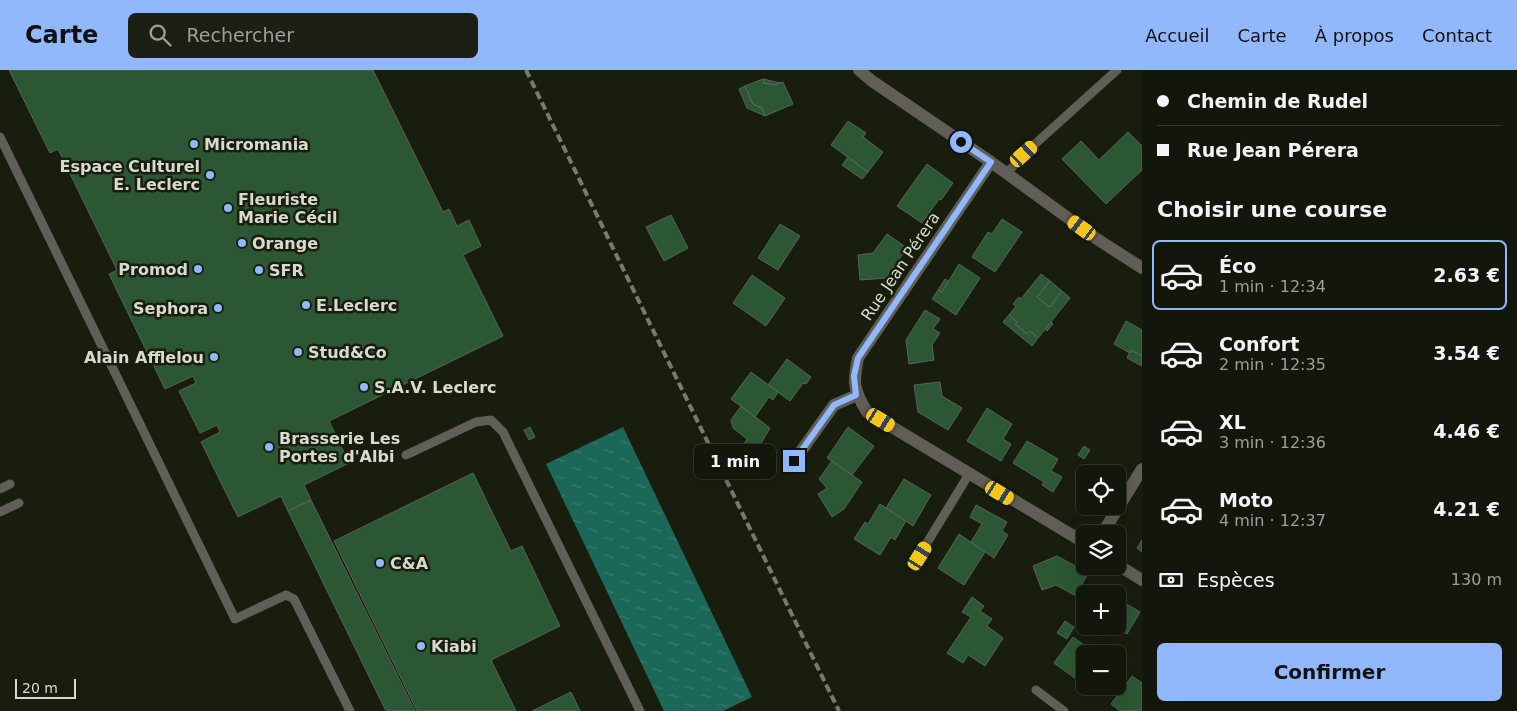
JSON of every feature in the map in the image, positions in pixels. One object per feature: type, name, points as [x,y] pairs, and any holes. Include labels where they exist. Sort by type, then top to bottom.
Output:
[{"type":"street","points":[[859,70],[872,81],[1007,173],[1097,239],[1142,268]]},
{"type":"street","name":"Rue Jean Pérera","points":[[856,395],[854,376],[858,358],[991,162]]},
{"type":"street","points":[[794,461],[834,405],[856,395],[867,412],[1076,538]]},
{"type":"street","points":[[1108,525],[1142,469]]},
{"type":"street","points":[[1126,570],[1142,580]]},
{"type":"lane","points":[[1007,173],[1024,154],[1117,70]]},
{"type":"lane","points":[[0,137],[235,619],[286,595],[294,598],[350,711]]},
{"type":"lane","points":[[406,456],[476,422],[491,420],[503,432],[640,711]]},
{"type":"lane","points":[[920,556],[969,474]]},
{"type":"lane","points":[[0,489],[10,484]]},
{"type":"lane","points":[[0,512],[19,503]]},
{"type":"lane","points":[[1036,690],[1064,711]]},
{"type":"water","points":[[623,427],[752,697],[723,711],[664,711],[546,464]]},
{"type":"building","name":"E.Leclerc","points":[[9,70],[373,70],[443,212],[449,209],[457,226],[469,220],[481,246],[463,255],[503,336],[329,421],[349,463],[304,485],[311,500],[288,511],[281,496],[238,517],[201,442],[220,432],[217,425],[200,433],[179,391],[196,383],[193,376],[165,389],[109,274],[117,270],[58,149],[50,153]]},
{"type":"building","points":[[763,79],[781,83],[775,85],[764,83]]},
{"type":"building","points":[[763,79],[764,83],[775,85],[783,82],[793,104],[765,116],[762,108],[753,104],[745,86]]},
{"type":"building","points":[[745,86],[753,104],[762,108],[765,116],[747,108],[739,89]]},
{"type":"building","points":[[848,121],[866,133],[863,137],[883,152],[868,172],[831,145]]},
{"type":"building","points":[[1128,132],[1142,146],[1142,170],[1106,204],[1062,159],[1081,141],[1099,160]]},
{"type":"building","points":[[848,157],[868,172],[862,179],[842,165]]},
{"type":"building","points":[[927,164],[953,183],[922,223],[897,206]]},
{"type":"building","points":[[671,215],[688,248],[664,261],[646,227]]},
{"type":"building","points":[[1002,219],[1022,232],[995,272],[972,257],[988,232],[992,234]]},
{"type":"building","points":[[780,224],[800,236],[778,270],[758,258]]},
{"type":"building","points":[[887,234],[907,248],[886,278],[860,280],[858,255],[873,253]]},
{"type":"building","points":[[959,264],[980,278],[956,315],[932,299],[938,290],[942,292]]},
{"type":"building","points":[[1041,274],[1050,281],[1037,297],[1050,307],[1062,291],[1070,298],[1038,338],[1030,331],[1027,334],[1015,324],[1017,322],[1009,315],[1016,306],[1013,304],[1019,297],[1021,299]]},
{"type":"building","points":[[752,275],[785,298],[766,326],[733,303]]},
{"type":"building","points":[[945,279],[949,281],[942,292],[938,290]]},
{"type":"building","points":[[1050,281],[1062,291],[1050,307],[1037,297]]},
{"type":"building","points":[[925,310],[940,319],[933,329],[940,333],[932,345],[934,360],[909,364],[906,340]]},
{"type":"building","points":[[1009,315],[1017,322],[1015,324],[1027,334],[1030,331],[1038,338],[1032,346],[1003,322]]},
{"type":"building","points":[[1126,321],[1142,330],[1142,356],[1131,350],[1130,353],[1114,344]]},
{"type":"building","points":[[1051,322],[1053,324],[1047,331],[1045,329]]},
{"type":"building","points":[[1131,350],[1142,356],[1142,366],[1127,358]]},
{"type":"building","points":[[787,359],[811,377],[806,384],[803,383],[790,401],[768,385]]},
{"type":"building","points":[[751,372],[778,392],[773,400],[769,397],[755,417],[731,399]]},
{"type":"building","points":[[940,382],[942,396],[962,408],[948,430],[918,412],[914,385]]},
{"type":"building","points":[[741,406],[770,428],[760,445],[767,450],[759,462],[741,448],[747,439],[733,428],[731,420]]},
{"type":"building","points":[[987,408],[1012,424],[1003,439],[1011,444],[1001,461],[967,441]]},
{"type":"building","points":[[530,427],[535,437],[529,440],[524,430]]},
{"type":"building","points":[[848,427],[874,446],[852,475],[827,458]]},
{"type":"building","points":[[1027,441],[1058,459],[1051,471],[1062,477],[1053,492],[1042,485],[1044,482],[1013,463]]},
{"type":"building","points":[[1084,446],[1090,450],[1084,459],[1078,455]]},
{"type":"building","points":[[832,461],[862,482],[844,509],[832,517],[818,494],[827,488],[819,479]]},
{"type":"building","points":[[473,473],[511,551],[522,546],[560,626],[491,660],[516,711],[417,711],[334,541]]},
{"type":"building","points":[[904,479],[931,495],[913,526],[886,508]]},
{"type":"building","points":[[311,500],[415,711],[386,711],[288,511]]},
{"type":"building","points":[[880,504],[906,521],[895,540],[891,537],[880,555],[854,539],[865,522],[868,524]]},
{"type":"building","points":[[976,505],[1007,522],[1002,531],[1008,535],[994,558],[971,542],[982,524],[970,517]]},
{"type":"building","points":[[959,534],[985,552],[964,585],[938,568]]},
{"type":"building","points":[[1142,540],[1142,552],[1137,548]]},
{"type":"building","points":[[1057,556],[1076,566],[1076,575],[1087,575],[1082,585],[1076,585],[1076,596],[1056,585],[1042,590],[1033,566]]},
{"type":"building","points":[[972,597],[984,606],[980,611],[992,619],[987,626],[1003,638],[985,666],[968,655],[963,663],[947,653],[971,617],[962,612]]},
{"type":"building","points":[[1126,604],[1140,612],[1126,633]]},
{"type":"building","points":[[1065,621],[1074,627],[1067,639],[1057,633]]},
{"type":"building","points":[[1073,637],[1084,645],[1076,645],[1076,679],[1054,663]]},
{"type":"building","points":[[1132,676],[1142,683],[1142,711],[1120,711],[1111,704],[1118,695],[1126,695],[1126,684]]},
{"type":"building","points":[[571,692],[580,711],[532,711]]},
{"type":"railway","points":[[526,70],[839,711]]},
{"type":"place","name":"Micromania","points":[[194,144]]},
{"type":"place","name":"Espace Culturel E. Leclerc","points":[[210,175]]},
{"type":"place","name":"Fleuriste Marie Cécil","points":[[228,208]]},
{"type":"place","name":"Orange","points":[[242,243]]},
{"type":"place","name":"Promod","points":[[198,269]]},
{"type":"place","name":"SFR","points":[[259,270]]},
{"type":"place","name":"E.Leclerc","points":[[306,305]]},
{"type":"place","name":"Sephora","points":[[218,308]]},
{"type":"place","name":"Stud&Co","points":[[298,352]]},
{"type":"place","name":"Alain Afflelou","points":[[214,357]]},
{"type":"place","name":"S.A.V. Leclerc","points":[[364,387]]},
{"type":"place","name":"Brasserie Les Portes d'Albi","points":[[269,447]]},
{"type":"place","name":"C&A","points":[[380,563]]},
{"type":"place","name":"Kiabi","points":[[421,646]]},
{"type":"route","points":[[794,461],[834,405],[856,395],[854,376],[858,358],[991,162],[961,142]]}]
